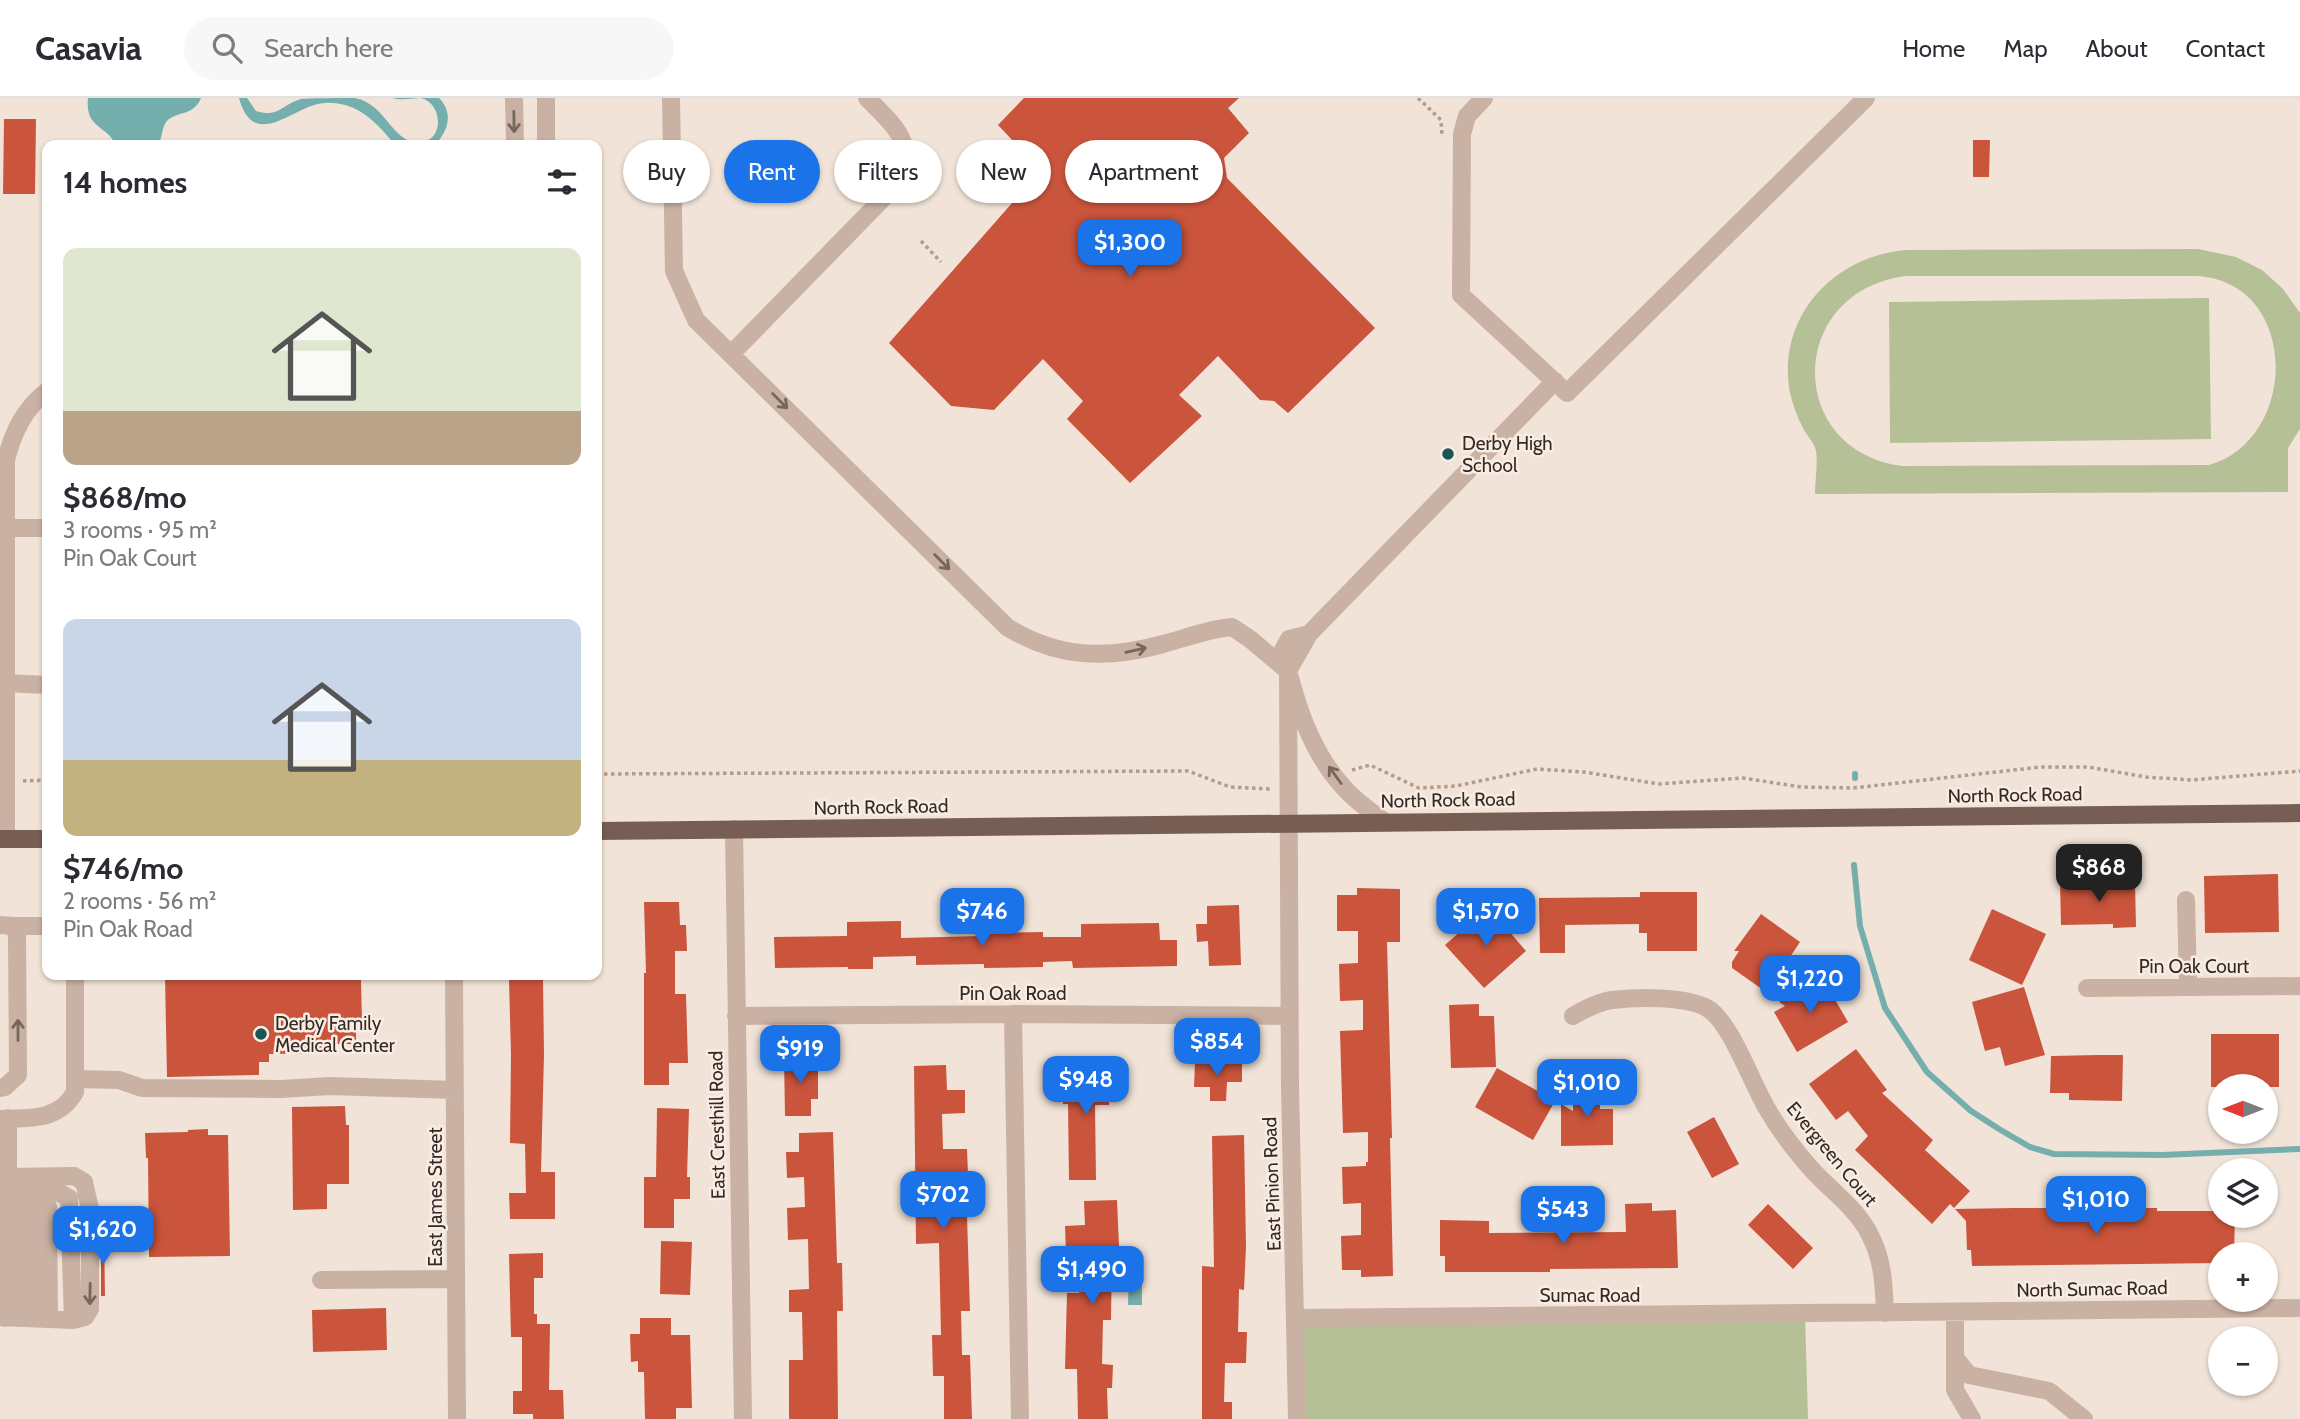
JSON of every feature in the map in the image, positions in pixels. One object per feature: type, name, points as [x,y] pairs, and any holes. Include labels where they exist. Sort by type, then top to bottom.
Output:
[{"type":"main road","name":"North Rock Road","points":[[602,831],[1288,822],[2300,814]]},
{"type":"main road","points":[[3,839],[42,839]]},
{"type":"street","points":[[514,98],[515,140]]},
{"type":"street","points":[[546,98],[546,140]]},
{"type":"street","points":[[671,98],[674,271],[696,320],[1007,627],[1025,638],[1045,647],[1076,653],[1120,654],[1232,627],[1250,639],[1288,671],[1302,719],[1317,750],[1346,791],[1385,822]]},
{"type":"street","points":[[732,353],[905,176],[905,143],[900,132],[867,98]]},
{"type":"street","points":[[1484,98],[1467,116],[1462,134],[1461,295],[1567,393],[1866,98]]},
{"type":"street","points":[[1288,671],[1309,634],[1555,381]]},
{"type":"street","points":[[3,839],[6,460],[11,439],[22,418],[42,395]]},
{"type":"street","points":[[5,528],[42,528]]},
{"type":"street","name":"East Pinion Road","points":[[1288,671],[1290,1016],[1297,1419]]},
{"type":"street","points":[[5,683],[42,685]]},
{"type":"street","name":"East Cresthill Road","points":[[734,830],[743,1419]]},
{"type":"street","points":[[2186,901],[2188,986]]},
{"type":"street","points":[[0,1088],[5,1087],[19,1074],[18,953],[7,925],[42,926]]},
{"type":"street","points":[[21,1318],[4,1119],[44,1118],[69,1104],[77,1079],[75,980]]},
{"type":"street","name":"East James Street","points":[[454,980],[457,1419]]},
{"type":"street","name":"Pin Oak Court","points":[[2087,988],[2300,986]]},
{"type":"street","name":"Evergreen Court","points":[[1573,1016],[1612,1000],[1675,999],[1691,1001],[1709,1009],[1723,1022],[1782,1132],[1814,1172],[1856,1214],[1870,1233],[1880,1259],[1884,1280],[1885,1313]]},
{"type":"street","points":[[1013,1014],[1020,1419]]},
{"type":"street","name":"Pin Oak Road","points":[[736,1016],[1290,1016]]},
{"type":"street","points":[[77,1079],[119,1080],[142,1088],[330,1086],[455,1090]]},
{"type":"street","points":[[11,1203],[58,1192],[69,1198],[73,1320],[21,1318]]},
{"type":"street","points":[[11,1203],[48,1206],[21,1318]]},
{"type":"street","points":[[321,1280],[456,1279]]},
{"type":"street","name":"North Sumac Road","points":[[1885,1313],[2300,1308]]},
{"type":"street","points":[[1955,1312],[1955,1390],[1972,1419]]},
{"type":"street","name":"Sumac Road","points":[[1296,1318],[1885,1313]]},
{"type":"street","points":[[1955,1357],[1969,1375],[2049,1391],[2084,1419]]},
{"type":"path","points":[[1418,98],[1441,120],[1442,143]]},
{"type":"path","points":[[921,241],[941,262]]},
{"type":"path","points":[[1343,776],[1351,770],[1370,765],[1419,788],[1456,786],[1537,769],[1584,772],[1659,784],[1743,778],[1801,787],[1853,788],[2041,767],[2088,767],[2146,777],[2191,780],[2300,771]]},
{"type":"path","points":[[602,774],[1188,771],[1230,787],[1242,787]]},
{"type":"path","points":[[27,781],[42,780]]},
{"type":"green space","points":[[2198,249],[2236,257],[2262,270],[2283,289],[2300,313],[2300,429],[2288,448],[2288,492],[1815,494],[1815,448],[1799,420],[1790,393],[1788,366],[1792,340],[1801,316],[1815,296],[1834,278],[1855,264],[1879,255],[1906,250]],"holes":[[[1905,276],[2196,276],[2230,284],[2255,304],[2270,331],[2276,363],[2272,395],[2260,425],[2239,450],[2209,465],[1902,466],[1864,454],[1836,432],[1820,404],[1815,371],[1821,339],[1838,310],[1866,288]]]},
{"type":"green space","points":[[2209,298],[2211,439],[1890,443],[1889,302]]},
{"type":"green space","points":[[1805,1314],[1808,1419],[1297,1419],[1296,1318]]},
{"type":"water","points":[[88,98],[201,98],[191,110],[166,122],[160,140],[113,140],[93,121],[88,108]]},
{"type":"water","points":[[239,98],[247,98],[256,111],[270,113],[301,99],[355,98],[374,107],[407,140],[391,140],[365,115],[356,109],[336,103],[312,106],[265,124],[254,122],[246,114]]},
{"type":"water","points":[[421,98],[439,98],[444,104],[448,122],[439,140],[428,140],[437,130],[438,119],[431,103]]},
{"type":"water","points":[[1129,1268],[1142,1269],[1142,1305],[1128,1305]]},
{"type":"building","points":[[1024,98],[1239,98],[1228,108],[1249,133],[1224,158],[1227,178],[1375,328],[1288,413],[1274,401],[1260,400],[1218,356],[1179,395],[1202,416],[1130,483],[1067,419],[1083,401],[1043,359],[994,410],[951,406],[889,343],[1012,203],[1051,203],[1051,140],[1012,140],[998,125]]},
{"type":"building","points":[[4,119],[36,119],[35,194],[3,194]]},
{"type":"building","points":[[1973,140],[1990,140],[1989,177],[1973,177]]},
{"type":"building","points":[[2278,874],[2279,932],[2205,933],[2204,876]]},
{"type":"building","points":[[2135,882],[2136,927],[2113,928],[2113,924],[2061,925],[2060,883]]},
{"type":"building","points":[[1357,888],[1400,889],[1400,942],[1387,942],[1393,1276],[1361,1277],[1361,1270],[1342,1270],[1341,1236],[1361,1235],[1361,1203],[1343,1204],[1342,1167],[1366,1166],[1368,1162],[1368,1132],[1343,1133],[1340,1031],[1363,1030],[1363,1000],[1340,1001],[1339,964],[1358,963],[1358,931],[1337,931],[1337,895],[1357,895]]},
{"type":"building","points":[[1640,892],[1697,892],[1697,951],[1647,951],[1647,933],[1639,933],[1639,924],[1565,925],[1565,953],[1540,953],[1539,898],[1640,897]]},
{"type":"building","points":[[644,902],[679,902],[680,925],[686,925],[687,951],[675,951],[675,994],[686,994],[688,1063],[669,1063],[669,1085],[644,1085]]},
{"type":"building","points":[[1239,905],[1241,965],[1209,966],[1208,941],[1197,942],[1196,924],[1207,924],[1207,906]]},
{"type":"building","points":[[1488,907],[1526,951],[1484,988],[1445,945]]},
{"type":"building","points":[[1992,909],[2046,934],[2022,985],[1969,960]]},
{"type":"building","points":[[1761,914],[1800,942],[1786,963],[1790,966],[1769,994],[1732,968],[1732,962],[1739,951],[1734,951]]},
{"type":"building","points":[[901,921],[901,938],[1043,932],[1043,937],[1081,937],[1081,924],[1159,923],[1160,940],[1177,940],[1177,966],[1073,968],[1072,961],[1043,962],[1043,967],[984,968],[984,964],[916,965],[916,956],[873,957],[873,969],[775,968],[774,937],[847,936],[847,922]]},
{"type":"building","points":[[1822,977],[1848,1022],[1797,1052],[1774,1012],[1785,1006],[1779,1002]]},
{"type":"building","name":"Derby Family Medical Center","points":[[165,980],[361,980],[362,1023],[356,1023],[356,1044],[327,1044],[327,1053],[269,1054],[269,1062],[259,1062],[259,1075],[167,1077]]},
{"type":"building","points":[[509,980],[543,980],[541,1172],[555,1172],[555,1219],[510,1219],[509,1193],[526,1193],[525,1144],[510,1143]]},
{"type":"building","points":[[2024,987],[2045,1055],[2005,1066],[2000,1047],[1985,1051],[1972,1002]]},
{"type":"building","points":[[1479,1004],[1479,1016],[1494,1016],[1496,1067],[1451,1068],[1449,1005]]},
{"type":"building","points":[[2211,1034],[2279,1034],[2279,1087],[2278,1074],[2211,1074]]},
{"type":"building","points":[[1856,1049],[1887,1090],[1882,1093],[1933,1140],[1925,1150],[1970,1191],[1954,1208],[1950,1204],[1932,1224],[1855,1150],[1868,1136],[1848,1111],[1836,1120],[1809,1084]]},
{"type":"building","points":[[2123,1055],[2122,1101],[2069,1100],[2069,1093],[2050,1093],[2051,1056]]},
{"type":"building","points":[[784,1057],[818,1057],[818,1099],[811,1099],[811,1116],[785,1116]]},
{"type":"building","points":[[1078,1059],[1110,1060],[1109,1105],[1095,1105],[1096,1180],[1069,1180],[1068,1104],[1063,1104],[1063,1086],[1077,1086]]},
{"type":"building","points":[[1195,1062],[1242,1063],[1242,1082],[1227,1082],[1226,1101],[1210,1101],[1210,1087],[1194,1087]]},
{"type":"building","points":[[946,1065],[947,1090],[965,1090],[965,1113],[942,1114],[943,1149],[967,1149],[968,1174],[945,1174],[946,1216],[967,1216],[970,1311],[961,1311],[962,1355],[970,1355],[972,1419],[944,1419],[944,1376],[933,1376],[932,1335],[941,1335],[939,1243],[916,1244],[914,1066]]},
{"type":"building","points":[[1497,1068],[1555,1101],[1533,1140],[1475,1107]]},
{"type":"building","points":[[1600,1083],[1600,1109],[1613,1109],[1613,1145],[1561,1146],[1561,1104],[1573,1111],[1573,1084]]},
{"type":"building","points":[[345,1106],[346,1125],[349,1125],[349,1184],[327,1184],[327,1209],[293,1210],[292,1107]]},
{"type":"building","points":[[657,1108],[689,1109],[687,1177],[690,1177],[690,1199],[674,1199],[674,1228],[644,1228],[644,1177],[656,1177]]},
{"type":"building","points":[[1714,1117],[1739,1164],[1712,1178],[1687,1132]]},
{"type":"building","points":[[208,1129],[208,1135],[228,1135],[230,1256],[149,1257],[148,1158],[145,1133]]},
{"type":"building","points":[[833,1132],[837,1263],[842,1263],[843,1311],[837,1311],[838,1419],[789,1419],[789,1360],[803,1360],[802,1312],[789,1312],[789,1290],[809,1289],[808,1239],[788,1240],[787,1208],[805,1207],[804,1177],[787,1178],[786,1152],[799,1152],[799,1133]]},
{"type":"building","points":[[1244,1135],[1246,1247],[1244,1290],[1239,1289],[1238,1332],[1247,1332],[1246,1363],[1225,1363],[1224,1402],[1232,1402],[1232,1419],[1202,1419],[1202,1266],[1214,1267],[1212,1136]]},
{"type":"building","points":[[1117,1200],[1119,1246],[1112,1246],[1111,1320],[1103,1320],[1102,1364],[1113,1365],[1112,1388],[1107,1388],[1108,1419],[1078,1419],[1077,1369],[1065,1369],[1067,1293],[1079,1293],[1080,1254],[1066,1254],[1065,1226],[1085,1225],[1084,1201]]},
{"type":"building","points":[[1652,1203],[1652,1211],[1676,1210],[1678,1268],[1445,1272],[1445,1256],[1440,1256],[1440,1220],[1489,1221],[1489,1233],[1626,1232],[1625,1204]]},
{"type":"building","points":[[1768,1204],[1813,1248],[1793,1269],[1748,1225]]},
{"type":"building","points":[[2157,1208],[2157,1211],[2208,1211],[2208,1228],[2235,1228],[2234,1242],[2208,1242],[2208,1263],[1972,1266],[1971,1250],[1967,1250],[1966,1221],[1955,1209]]},
{"type":"building","points":[[101,1234],[104,1234],[105,1296],[101,1296]]},
{"type":"building","points":[[661,1241],[692,1242],[690,1295],[660,1294]]},
{"type":"building","points":[[543,1253],[543,1278],[534,1278],[534,1314],[537,1314],[537,1324],[550,1324],[549,1390],[563,1390],[564,1419],[533,1419],[533,1414],[513,1414],[513,1391],[522,1391],[522,1337],[511,1337],[509,1254]]},
{"type":"building","points":[[386,1308],[387,1350],[313,1352],[312,1310]]},
{"type":"building","points":[[640,1318],[671,1318],[671,1335],[690,1335],[692,1408],[676,1408],[676,1419],[645,1419],[644,1372],[638,1372],[638,1361],[631,1362],[630,1334],[640,1334]]},
{"type":"waterway","points":[[1854,865],[1860,926],[1885,1008],[1927,1072],[1971,1111],[1999,1129],[2030,1147],[2054,1154],[2163,1155],[2300,1149]]},
{"type":"place","name":"Derby High School","points":[[1448,454]]},
{"type":"place","name":"Derby Family Medical Center","points":[[261,1034]]}]
